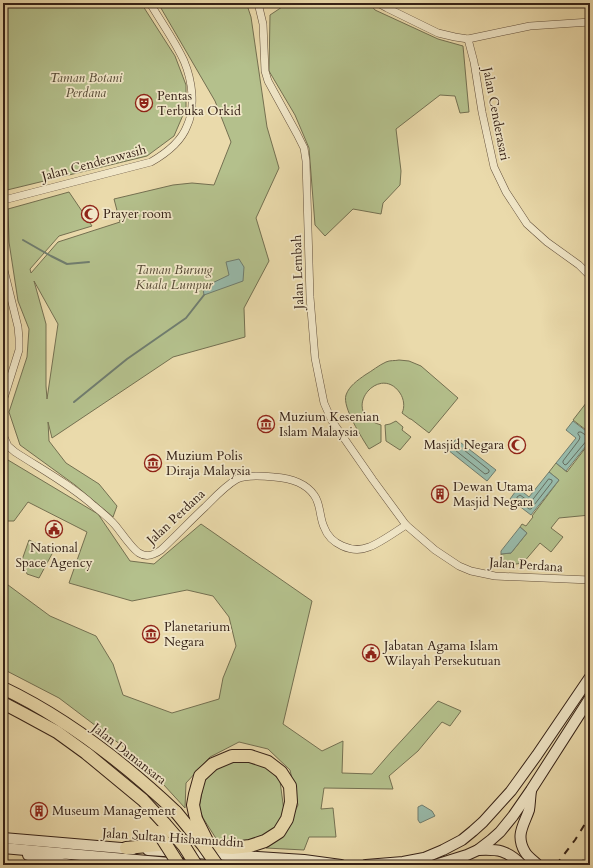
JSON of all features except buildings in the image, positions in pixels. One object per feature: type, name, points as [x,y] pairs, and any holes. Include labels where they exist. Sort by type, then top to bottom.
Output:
[{"type":"main road","points":[[366,865],[403,862],[424,858],[462,840],[473,831],[511,791],[590,677]]},
{"type":"main road","name":"Jalan Damansara","points":[[3,688],[42,708],[116,758],[176,812],[203,844],[218,865]]},
{"type":"main road","points":[[435,865],[468,855],[478,850],[500,832],[531,790],[590,698]]},
{"type":"main road","name":"Jalan Damansara","points":[[3,704],[57,732],[86,753],[143,800],[162,828]]},
{"type":"main road","points":[[126,848],[169,844],[232,848],[250,846],[265,841],[279,832],[287,819],[291,802],[290,786],[281,772],[268,762],[250,756],[232,756],[213,764],[200,776],[193,805],[196,820],[218,865]]},
{"type":"main road","points":[[531,790],[529,808],[520,830],[521,843],[525,852],[538,865]]},
{"type":"main road","points":[[162,828],[179,865]]},
{"type":"main road","points":[[162,828],[184,846],[196,865]]},
{"type":"main road","name":"Jalan Sultan Hishamuddin","points":[[3,838],[304,860],[341,865]]},
{"type":"main road","points":[[3,848],[71,865]]},
{"type":"main road","name":"Jalan Sultan Hishamuddin","points":[[3,848],[192,865]]},
{"type":"main road","points":[[478,850],[497,850],[508,854],[519,862]]},
{"type":"street","name":"Jalan Cenderawasih","points":[[4,200],[151,162],[172,148],[183,134],[187,127],[191,112],[191,84],[179,51],[150,3]]},
{"type":"street","name":"Jalan Lembah","points":[[258,3],[264,24],[265,67],[268,81],[304,148],[306,161],[310,297],[317,372],[324,403],[332,421],[372,480],[406,525]]},
{"type":"street","points":[[378,3],[438,32],[454,37],[468,39],[530,26],[590,22]]},
{"type":"street","name":"Jalan Cenderasari","points":[[468,39],[474,62],[482,112],[494,167],[506,192],[527,224],[547,242],[579,265],[590,276]]},
{"type":"street","points":[[3,210],[4,200]]},
{"type":"street","points":[[3,265],[18,327],[19,338],[19,350],[3,401]]},
{"type":"street","name":"Jalan Perdana","points":[[3,437],[8,446],[15,452],[72,488],[92,504],[114,523],[137,552],[144,555],[149,556],[161,550],[219,493],[238,479],[248,477],[279,477],[301,483],[314,494],[318,501],[322,521],[326,531],[339,544],[349,548],[361,549],[370,547],[406,525],[441,554],[459,566],[471,571],[495,576],[589,581]]},
{"type":"street","name":"Jalan Perdana","points":[[3,448],[15,452]]},
{"type":"green space","name":"Taman Botani Perdana","points":[[3,3],[141,3],[175,56],[186,85],[186,108],[174,136],[147,156],[3,191]]},
{"type":"green space","name":"Taman Burung Kuala Lumpur","points":[[158,3],[245,3],[251,17],[267,127],[279,168],[256,218],[269,261],[244,308],[245,337],[173,357],[52,438],[48,422],[49,441],[66,463],[99,484],[117,506],[113,517],[75,485],[20,445],[9,412],[27,357],[29,329],[18,301],[9,242],[8,209],[69,192],[92,226],[59,236],[30,269],[31,273],[58,242],[120,222],[114,199],[173,185],[192,183],[214,185],[231,142],[215,101]],"holes":[[[34,281],[58,324],[47,399],[46,324]]]},
{"type":"green space","points":[[288,3],[369,3],[375,10],[438,39],[463,46],[469,112],[460,113],[455,96],[440,95],[396,129],[401,171],[400,185],[383,203],[381,214],[353,209],[325,236],[315,225],[309,148],[295,115],[269,71],[270,15]]},
{"type":"green space","points":[[389,361],[409,361],[421,366],[458,398],[429,433],[402,413],[404,403],[400,393],[391,385],[382,383],[373,386],[366,393],[363,401],[363,411],[369,419],[381,425],[381,442],[369,449],[347,407],[347,392],[357,381],[381,365]]},
{"type":"green space","points":[[590,398],[590,433],[573,420]]},
{"type":"green space","points":[[396,421],[403,427],[402,430],[411,437],[400,450],[386,441],[385,425]]},
{"type":"green space","points":[[590,442],[590,515],[559,518],[551,528],[563,537],[551,552],[540,543],[523,563],[503,566],[501,554],[511,553],[527,533],[520,527],[522,524],[526,526],[559,480],[549,472],[556,463],[567,472]]},
{"type":"green space","points":[[3,457],[98,514],[130,561],[154,564],[201,524],[312,601],[283,724],[322,751],[343,741],[342,773],[372,774],[438,701],[461,711],[450,726],[442,722],[418,751],[389,776],[393,789],[324,788],[321,809],[333,808],[336,837],[309,837],[304,850],[266,848],[284,834],[298,805],[290,770],[268,749],[239,742],[210,757],[186,783],[185,808],[141,760],[59,698],[3,669],[3,585],[4,582],[50,616],[96,636],[113,664],[123,695],[172,713],[219,699],[223,678],[236,646],[229,617],[213,596],[187,590],[132,601],[69,583],[87,532],[28,502],[14,521],[3,521]]},
{"type":"green space","points":[[29,540],[53,552],[39,578],[27,574],[22,560]]},
{"type":"green space","points":[[243,758],[264,764],[280,781],[284,811],[275,831],[251,842],[217,840],[203,818],[199,808],[204,781],[225,762]]},
{"type":"water","points":[[239,259],[244,267],[243,281],[204,295],[203,289],[206,286],[229,275],[226,262]]},
{"type":"water","points":[[573,421],[590,434],[590,441],[566,471],[556,463],[576,438],[566,430]]},
{"type":"water","points":[[456,439],[496,470],[487,481],[448,450]]},
{"type":"water","points":[[549,472],[559,480],[531,515],[510,499],[518,488],[529,497]]},
{"type":"water","points":[[520,527],[527,533],[511,553],[501,554],[501,551]]},
{"type":"water","points":[[422,805],[432,811],[435,816],[420,823],[418,820],[418,807]]},
{"type":"waterway","points":[[23,240],[67,264],[89,262]]},
{"type":"waterway","points":[[74,402],[127,359],[186,318],[204,295]]},
{"type":"railway","points":[[556,865],[575,840],[590,816]]},
{"type":"railway","points":[[579,865],[590,853]]},
{"type":"place","name":"Pentas Terbuka Orkid","points":[[144,103]]},
{"type":"place","name":"Prayer room","points":[[90,214]]},
{"type":"place","name":"Muzium Kesenian Islam Malaysia","points":[[266,424]]},
{"type":"place","name":"Masjid Negara","points":[[517,445]]},
{"type":"place","name":"Muzium Polis Diraja Malaysia","points":[[153,463]]},
{"type":"place","name":"Dewan Utama Masjid Negara","points":[[440,494]]},
{"type":"place","name":"National Space Agency","points":[[54,529]]},
{"type":"place","name":"Planetarium Negara","points":[[151,634]]},
{"type":"place","name":"Jabatan Agama Islam Wilayah Persekutuan","points":[[371,653]]},
{"type":"place","name":"Museum Management","points":[[39,811]]}]
